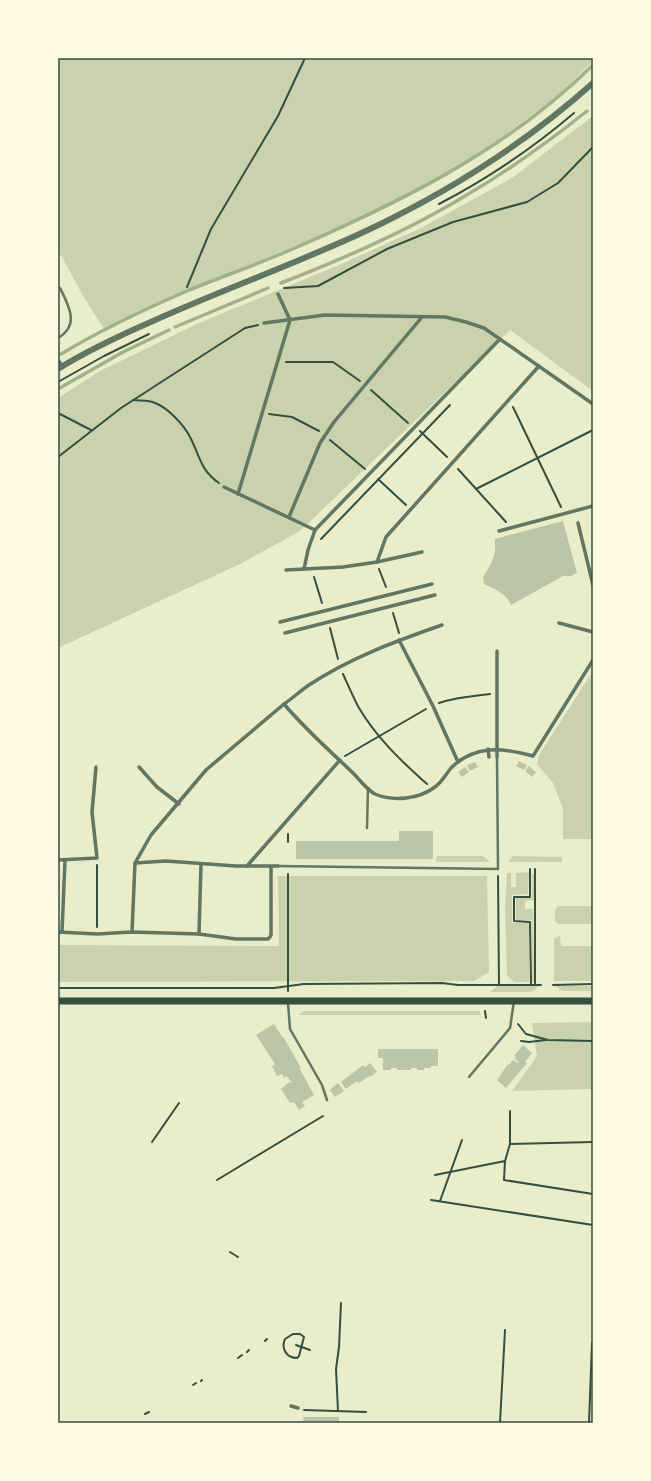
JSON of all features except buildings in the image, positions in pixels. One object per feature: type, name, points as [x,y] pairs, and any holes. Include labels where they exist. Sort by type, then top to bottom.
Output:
[{"type":"main road","points":[[58,1001],[593,1001]]},
{"type":"street","points":[[60,368],[123,334],[200,300],[368,230],[435,195],[488,163],[574,100],[593,83]]},
{"type":"street","points":[[238,494],[290,320],[278,294]]},
{"type":"street","points":[[264,323],[325,315],[445,318],[466,322],[484,328],[593,404]]},
{"type":"street","points":[[289,517],[320,442],[334,422],[422,317]]},
{"type":"street","points":[[304,569],[308,550],[315,530],[500,339]]},
{"type":"street","points":[[377,562],[386,537],[538,366]]},
{"type":"street","points":[[224,487],[315,530]]},
{"type":"street","points":[[499,531],[593,506]]},
{"type":"street","points":[[578,523],[593,585]]},
{"type":"street","points":[[286,570],[343,567],[377,562],[422,552]]},
{"type":"street","points":[[280,622],[432,584]]},
{"type":"street","points":[[285,633],[435,596]]},
{"type":"street","points":[[559,623],[593,632]]},
{"type":"street","points":[[132,932],[135,863],[151,835],[179,804],[206,770],[284,704],[308,686],[366,653],[442,625]]},
{"type":"street","points":[[399,640],[433,706],[458,762]]},
{"type":"street","points":[[497,757],[498,651]]},
{"type":"street","points":[[284,704],[298,720],[374,793],[393,799],[416,797],[433,788],[465,756],[488,749],[515,751],[533,756],[593,660]]},
{"type":"street","points":[[488,749],[489,757]]},
{"type":"street","points":[[247,866],[340,760]]},
{"type":"street","points":[[58,860],[97,858],[92,812],[96,767]]},
{"type":"street","points":[[139,767],[157,786],[179,804]]},
{"type":"street","points":[[65,860],[60,932],[97,934],[132,932],[199,934],[236,939],[264,939],[270,937],[271,867]]},
{"type":"street","points":[[135,863],[166,861],[201,864],[278,866]]},
{"type":"street","points":[[199,934],[201,864]]},
{"type":"street","points":[[291,1406],[298,1408]]},
{"type":"lane","points":[[58,338],[67,331],[71,320],[70,308],[60,288]]},
{"type":"lane","points":[[58,359],[60,368]]},
{"type":"lane","points":[[278,866],[498,869],[497,757]]},
{"type":"lane","points":[[367,828],[368,787]]},
{"type":"lane","points":[[288,1000],[290,1029],[322,1085],[327,1100]]},
{"type":"lane","points":[[469,1077],[510,1028],[514,1001]]},
{"type":"path","points":[[187,287],[211,229],[278,116],[305,58]]},
{"type":"path","points":[[283,288],[318,286],[388,249],[453,222],[527,202],[558,183],[593,147]]},
{"type":"path","points":[[58,457],[132,400],[245,328],[264,323]]},
{"type":"path","points":[[278,361],[333,362],[351,373],[406,422]]},
{"type":"path","points":[[509,399],[564,514]]},
{"type":"path","points":[[132,400],[154,402],[170,412],[190,436],[203,468],[209,477],[224,487]]},
{"type":"path","points":[[317,543],[450,405]]},
{"type":"path","points":[[58,413],[91,431]]},
{"type":"path","points":[[262,413],[292,417],[308,425],[325,435],[364,468]]},
{"type":"path","points":[[476,489],[593,430]]},
{"type":"path","points":[[422,433],[445,455]]},
{"type":"path","points":[[452,463],[510,528]]},
{"type":"path","points":[[378,479],[402,502]]},
{"type":"path","points":[[312,569],[325,611]]},
{"type":"path","points":[[328,622],[340,667],[359,707],[379,736],[396,756],[433,788]]},
{"type":"path","points":[[340,760],[433,706],[449,700],[471,695],[498,693]]},
{"type":"path","points":[[288,834],[288,842]]},
{"type":"path","points":[[97,858],[97,934]]},
{"type":"path","points":[[288,867],[288,1000]]},
{"type":"path","points":[[498,869],[499,985]]},
{"type":"path","points":[[530,869],[530,897],[514,897],[514,921],[530,922],[531,984]]},
{"type":"path","points":[[534,869],[535,984]]},
{"type":"path","points":[[58,988],[243,988],[304,984],[376,983],[442,983],[458,986],[541,985]]},
{"type":"path","points":[[553,985],[593,984]]},
{"type":"path","points":[[485,1011],[486,1018]]},
{"type":"path","points":[[512,1017],[526,1034],[548,1040]]},
{"type":"path","points":[[521,1041],[593,1041]]},
{"type":"path","points":[[152,1142],[179,1103]]},
{"type":"path","points":[[510,1111],[510,1144],[505,1161],[504,1180],[593,1194]]},
{"type":"path","points":[[217,1180],[324,1116]]},
{"type":"path","points":[[440,1201],[462,1140]]},
{"type":"path","points":[[510,1144],[593,1142]]},
{"type":"path","points":[[435,1175],[505,1161]]},
{"type":"path","points":[[431,1200],[593,1225]]},
{"type":"path","points":[[230,1252],[238,1258]]},
{"type":"path","points":[[338,1411],[336,1370],[339,1348],[341,1303]]},
{"type":"path","points":[[500,1423],[505,1330]]},
{"type":"path","points":[[300,1334],[304,1337],[302,1347],[299,1356],[297,1358],[291,1358],[285,1350],[284,1342],[290,1335],[300,1334]]},
{"type":"path","points":[[588,1423],[592,1343]]},
{"type":"path","points":[[296,1345],[310,1350]]},
{"type":"path","points":[[238,1358],[242,1355]]},
{"type":"path","points":[[305,1410],[366,1412]]},
{"type":"path","points":[[145,1414],[149,1412]]},
{"type":"green space","points":[[58,58],[593,58],[593,61],[557,96],[478,155],[380,209],[224,277],[185,291],[104,329],[82,294],[61,255],[58,256]]},
{"type":"green space","points":[[593,116],[593,391],[510,330],[300,531],[240,564],[58,648],[58,398],[100,371],[199,323],[339,265],[421,228],[512,178]]},
{"type":"green space","points":[[593,671],[593,839],[563,839],[563,809],[553,783],[537,764],[539,755]]},
{"type":"green space","points":[[483,856],[490,862],[436,862],[436,857]]},
{"type":"green space","points":[[513,856],[562,857],[562,862],[508,862]]},
{"type":"green space","points":[[529,872],[528,894],[512,895],[512,923],[529,923],[529,982],[514,982],[507,975],[505,908],[507,873],[511,873],[511,887],[516,887],[516,873]]},
{"type":"green space","points":[[532,874],[534,874],[534,900],[525,901],[525,909],[533,909],[534,982],[532,982],[532,920],[516,920],[516,898],[532,898]]},
{"type":"green space","points":[[278,876],[487,876],[489,972],[474,981],[58,982],[58,945],[279,946]]},
{"type":"green space","points":[[558,906],[593,906],[593,924],[558,924],[555,921],[555,910]]},
{"type":"green space","points":[[560,936],[561,946],[593,946],[593,981],[554,981],[554,940]]},
{"type":"green space","points":[[497,986],[539,986],[533,991],[529,992],[490,992]]},
{"type":"green space","points":[[556,986],[593,986],[593,991],[562,991]]},
{"type":"green space","points":[[304,1011],[480,1011],[480,1015],[298,1015]]},
{"type":"green space","points":[[593,1022],[593,1089],[512,1091],[537,1056],[532,1023]]},
{"type":"waterway","points":[[61,354],[154,305],[323,236],[406,196],[446,174],[523,124],[559,96],[593,65]]},
{"type":"waterway","points":[[281,283],[327,265],[417,223],[477,189],[509,168],[557,135],[587,111]]},
{"type":"waterway","points":[[175,327],[268,288]]},
{"type":"waterway","points":[[58,389],[123,352],[169,330]]}]
